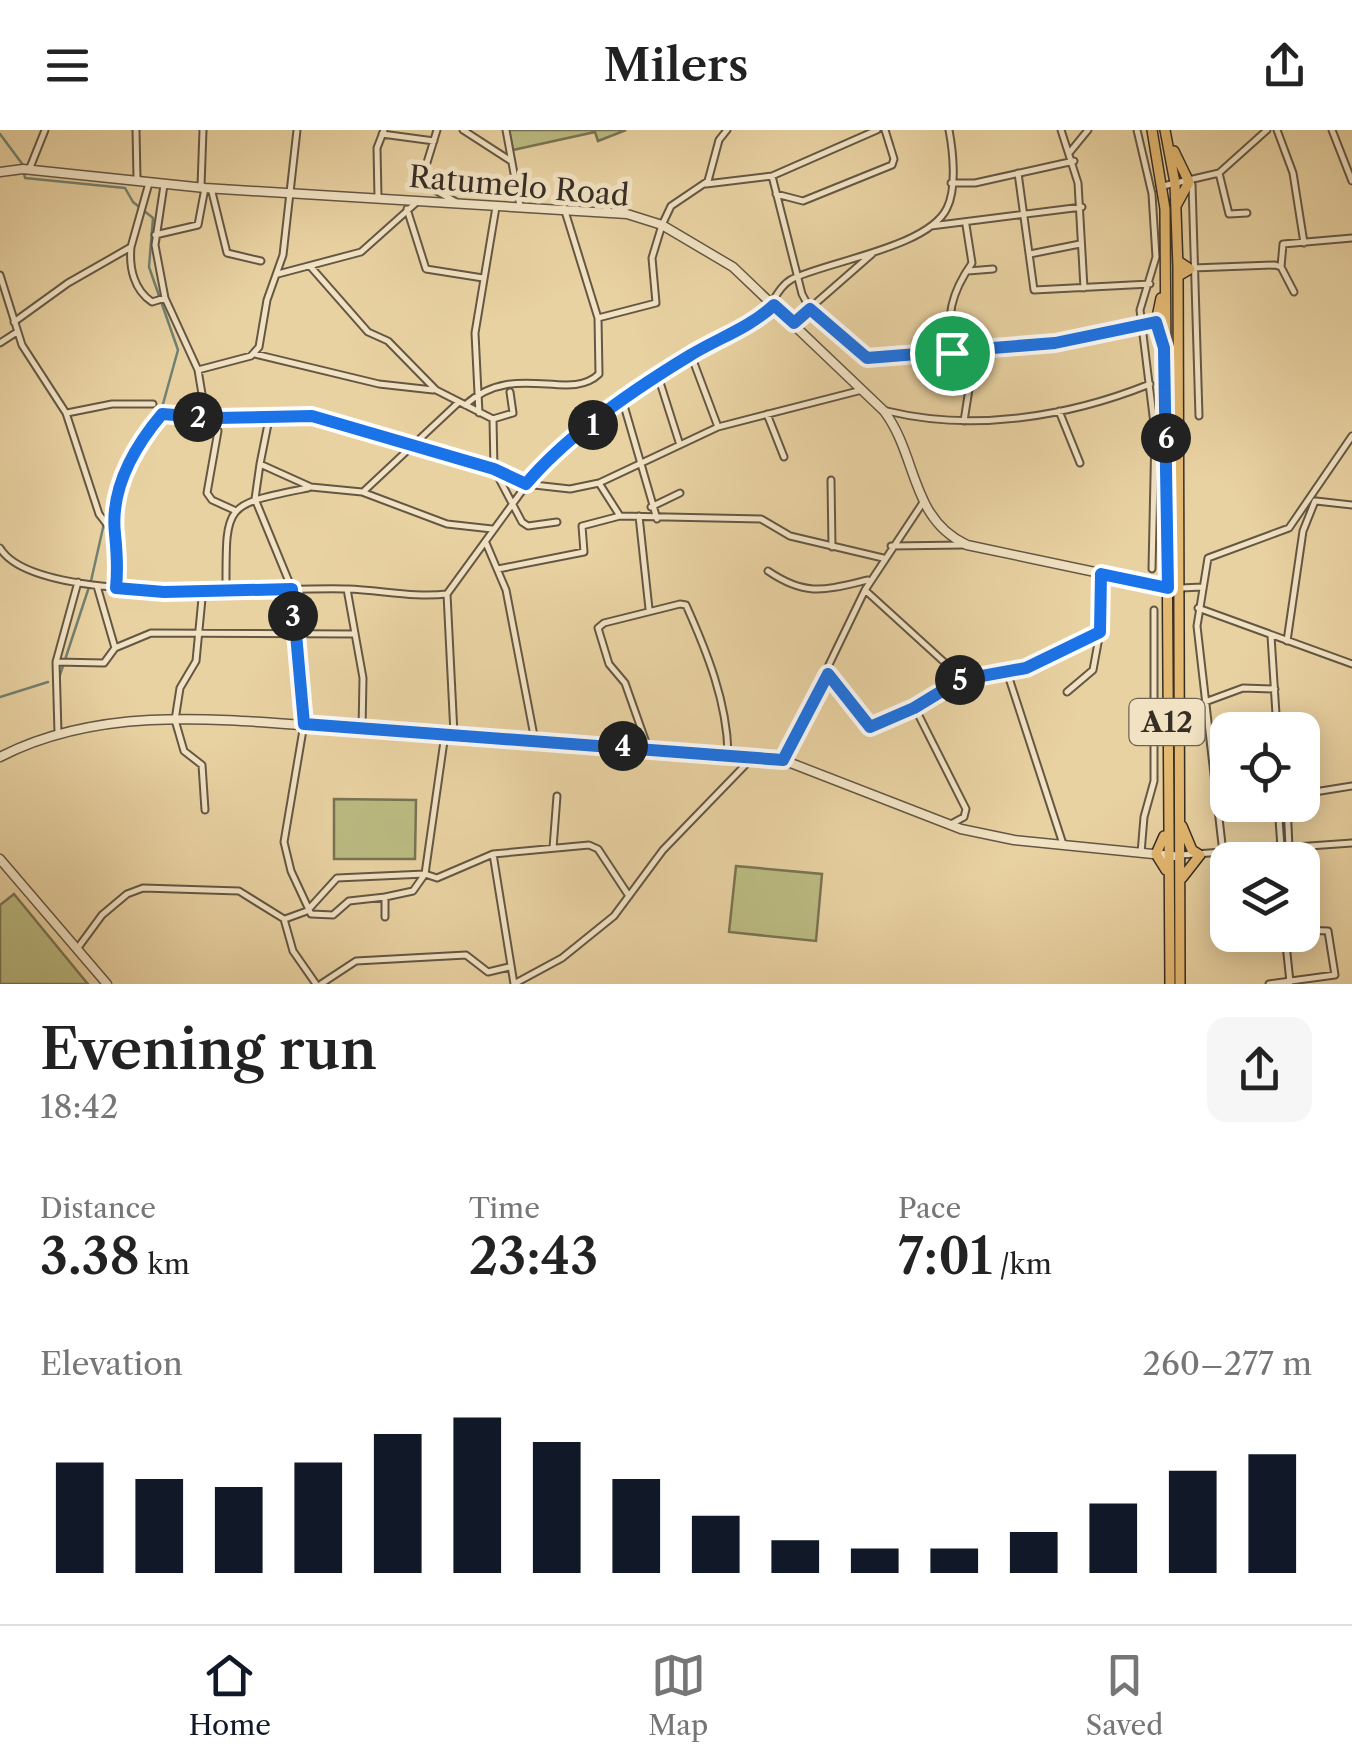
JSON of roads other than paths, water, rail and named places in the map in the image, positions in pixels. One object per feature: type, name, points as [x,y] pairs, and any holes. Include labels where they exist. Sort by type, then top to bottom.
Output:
[{"type":"main road","name":"A12","points":[[1165,130],[1175,183],[1178,260],[1180,984]]},
{"type":"main road","name":"A12","points":[[1152,131],[1163,186],[1161,321],[1168,588],[1166,828],[1170,984]]},
{"type":"main road","points":[[1168,144],[1190,181],[1176,206]]},
{"type":"main road","points":[[1178,260],[1193,268]]},
{"type":"main road","points":[[1178,276],[1193,268]]},
{"type":"main road","points":[[1180,824],[1200,855],[1182,878]]},
{"type":"main road","points":[[1166,828],[1156,854],[1167,871],[1168,883]]},
{"type":"street","points":[[29,170],[44,130]]},
{"type":"street","points":[[136,130],[137,178]]},
{"type":"street","points":[[203,130],[206,188],[227,253],[261,261]]},
{"type":"street","points":[[255,354],[278,274],[296,130]]},
{"type":"street","points":[[437,130],[422,184],[456,202]]},
{"type":"street","points":[[463,130],[512,162]]},
{"type":"street","points":[[506,130],[520,206]]},
{"type":"street","points":[[598,318],[656,303],[652,258],[662,225],[672,206],[711,176],[719,130]]},
{"type":"street","points":[[719,140],[727,130]]},
{"type":"street","points":[[704,184],[772,176],[881,130],[894,159],[892,165],[803,201],[776,194]]},
{"type":"street","points":[[950,130],[946,210],[952,226]]},
{"type":"street","points":[[1061,130],[1074,161],[1082,207],[1084,288]]},
{"type":"street","points":[[1070,152],[1088,130]]},
{"type":"street","points":[[1137,130],[1152,194],[1156,258],[1141,305],[1155,432],[1152,569]]},
{"type":"street","points":[[1163,186],[1218,174],[1267,130]]},
{"type":"street","points":[[1277,130],[1293,174],[1304,244]]},
{"type":"street","points":[[1332,130],[1352,181]]},
{"type":"street","points":[[378,198],[377,148],[383,132],[434,140]]},
{"type":"street","points":[[950,183],[975,183],[1074,161]]},
{"type":"street","name":"Ratumelo Road","points":[[0,172],[29,170],[206,188],[417,202],[564,207],[627,214],[662,225],[733,267],[884,410],[901,437],[922,504],[938,526],[968,545],[1181,588]]},
{"type":"street","points":[[1018,174],[1034,290],[1150,284]]},
{"type":"street","points":[[1218,174],[1228,214],[1247,214]]},
{"type":"street","points":[[772,176],[795,278],[810,309],[863,358],[1055,343],[1178,319]]},
{"type":"street","points":[[129,268],[150,180]]},
{"type":"street","points":[[165,181],[155,235],[164,298],[198,370],[206,418]]},
{"type":"street","points":[[1190,181],[1199,416]]},
{"type":"street","points":[[155,235],[198,225],[206,188]]},
{"type":"street","points":[[278,274],[361,252],[417,202]]},
{"type":"street","points":[[479,413],[475,333],[496,204]]},
{"type":"street","points":[[362,492],[411,445],[478,393],[517,380],[559,386],[596,379],[602,367],[598,318],[564,207]]},
{"type":"street","points":[[930,226],[966,225],[1082,207]]},
{"type":"street","points":[[407,210],[426,269],[483,278]]},
{"type":"street","points":[[269,419],[255,498],[292,589],[304,724],[284,842],[307,910],[315,916],[333,915],[349,901],[413,891],[425,874],[450,734],[447,594],[526,484],[658,376],[691,354],[743,330],[774,305],[782,286],[930,226],[946,210]]},
{"type":"street","points":[[952,353],[946,319],[972,263],[966,225]]},
{"type":"street","points":[[1294,292],[1281,267],[1280,246],[1352,238]]},
{"type":"street","points":[[1030,254],[1080,244]]},
{"type":"street","points":[[14,322],[68,283],[131,247]]},
{"type":"street","points":[[794,323],[876,251]]},
{"type":"street","points":[[114,258],[129,268],[152,302],[164,298]]},
{"type":"street","points":[[310,266],[368,332],[388,341],[436,390],[492,419],[513,413],[510,392]]},
{"type":"street","points":[[1193,268],[1281,267]]},
{"type":"street","points":[[966,271],[992,269]]},
{"type":"street","points":[[0,275],[17,332],[37,373],[66,413],[99,514],[115,535]]},
{"type":"street","points":[[0,342],[17,332]]},
{"type":"street","points":[[964,421],[975,352]]},
{"type":"street","points":[[198,370],[255,354],[379,384],[436,390]]},
{"type":"street","points":[[691,354],[718,427]]},
{"type":"street","points":[[658,376],[679,442]]},
{"type":"street","points":[[884,410],[931,422],[964,421],[1060,411],[1112,399],[1151,384]]},
{"type":"street","points":[[116,588],[119,552],[115,535],[123,473],[159,416],[312,416],[494,469],[526,484],[570,490],[599,483],[639,460],[718,427],[864,390]]},
{"type":"street","points":[[623,402],[657,519]]},
{"type":"street","points":[[66,413],[112,404],[153,404]]},
{"type":"street","points":[[1060,411],[1080,462]]},
{"type":"street","points":[[767,414],[784,456]]},
{"type":"street","points":[[216,418],[218,431],[206,492],[212,500],[234,510]]},
{"type":"street","points":[[492,419],[494,469],[511,503],[528,526],[557,522]]},
{"type":"street","points":[[1223,842],[1204,702],[1198,608],[1209,556],[1286,530],[1313,500],[1352,436]]},
{"type":"street","points":[[260,464],[311,487]]},
{"type":"street","points":[[831,480],[832,547]]},
{"type":"street","points":[[599,483],[620,516]]},
{"type":"street","points":[[226,588],[226,530],[234,510],[255,498],[311,487],[362,492],[447,524],[492,529]]},
{"type":"street","points":[[651,507],[680,493]]},
{"type":"street","points":[[1313,500],[1352,505]]},
{"type":"street","points":[[1287,642],[1303,531],[1313,500]]},
{"type":"street","points":[[783,760],[828,674],[865,590],[922,504]]},
{"type":"street","points":[[498,569],[584,552],[582,526],[620,516],[761,519],[790,536],[883,558]]},
{"type":"street","points":[[638,516],[650,610]]},
{"type":"street","points":[[486,542],[506,590],[535,741]]},
{"type":"street","points":[[891,546],[968,545]]},
{"type":"street","points":[[0,548],[15,565],[116,588],[164,592],[203,588],[347,589],[447,594]]},
{"type":"street","points":[[768,571],[793,588],[804,590],[871,579]]},
{"type":"street","points":[[1067,692],[1093,670],[1100,632],[1101,574]]},
{"type":"street","points":[[58,733],[61,662],[78,582]]},
{"type":"street","points":[[98,586],[114,648]]},
{"type":"street","points":[[1181,588],[1202,587]]},
{"type":"street","points":[[203,588],[196,662],[180,688],[175,720],[184,751],[202,765],[205,810]]},
{"type":"street","points":[[347,589],[363,678],[362,730]]},
{"type":"street","points":[[865,590],[960,680]]},
{"type":"street","points":[[648,748],[625,683],[608,664],[598,630],[604,623],[650,610],[686,606],[726,716],[728,753]]},
{"type":"street","points":[[1198,608],[1352,664]]},
{"type":"street","points":[[1141,853],[1144,817],[1154,781],[1154,610]]},
{"type":"street","points":[[61,662],[104,663],[114,648],[151,632],[294,637],[354,634]]},
{"type":"street","points":[[828,674],[867,726],[914,708],[960,680],[1048,660],[1100,632]]},
{"type":"street","points":[[1272,636],[1276,712]]},
{"type":"street","points":[[1006,672],[1062,844]]},
{"type":"street","points":[[1204,702],[1243,688],[1275,689]]},
{"type":"street","points":[[914,708],[966,808],[964,817],[950,825]]},
{"type":"street","points":[[0,757],[58,733],[175,720],[304,724],[755,755],[783,760],[950,825],[1014,840],[1168,856],[1210,854]]},
{"type":"street","points":[[493,854],[514,984],[590,938],[629,896],[663,850],[755,755]]},
{"type":"street","points":[[1320,791],[1352,786]]},
{"type":"street","points":[[553,848],[557,796]]},
{"type":"street","points":[[1320,845],[1352,843]]},
{"type":"street","points":[[284,919],[307,910],[324,886],[337,878],[425,874],[437,878],[493,854],[553,848],[595,846],[629,896]]},
{"type":"street","points":[[0,859],[106,984]]},
{"type":"street","points":[[77,949],[102,915],[143,888],[239,891],[284,919],[293,951],[319,984],[356,961],[466,955],[488,972],[509,967]]},
{"type":"street","points":[[384,897],[385,917]]},
{"type":"street","points":[[1269,984],[1336,975],[1328,931],[1320,931]]},
{"type":"street","points":[[1287,952],[1290,982]]},
{"type":"waterway","points":[[0,134],[23,165]]},
{"type":"waterway","points":[[24,173],[25,178],[125,188],[133,202],[153,218],[149,267],[178,350],[163,404],[128,451],[112,488],[91,581]]},
{"type":"waterway","points":[[59,678],[89,587]]},
{"type":"waterway","points":[[0,697],[48,682]]}]
